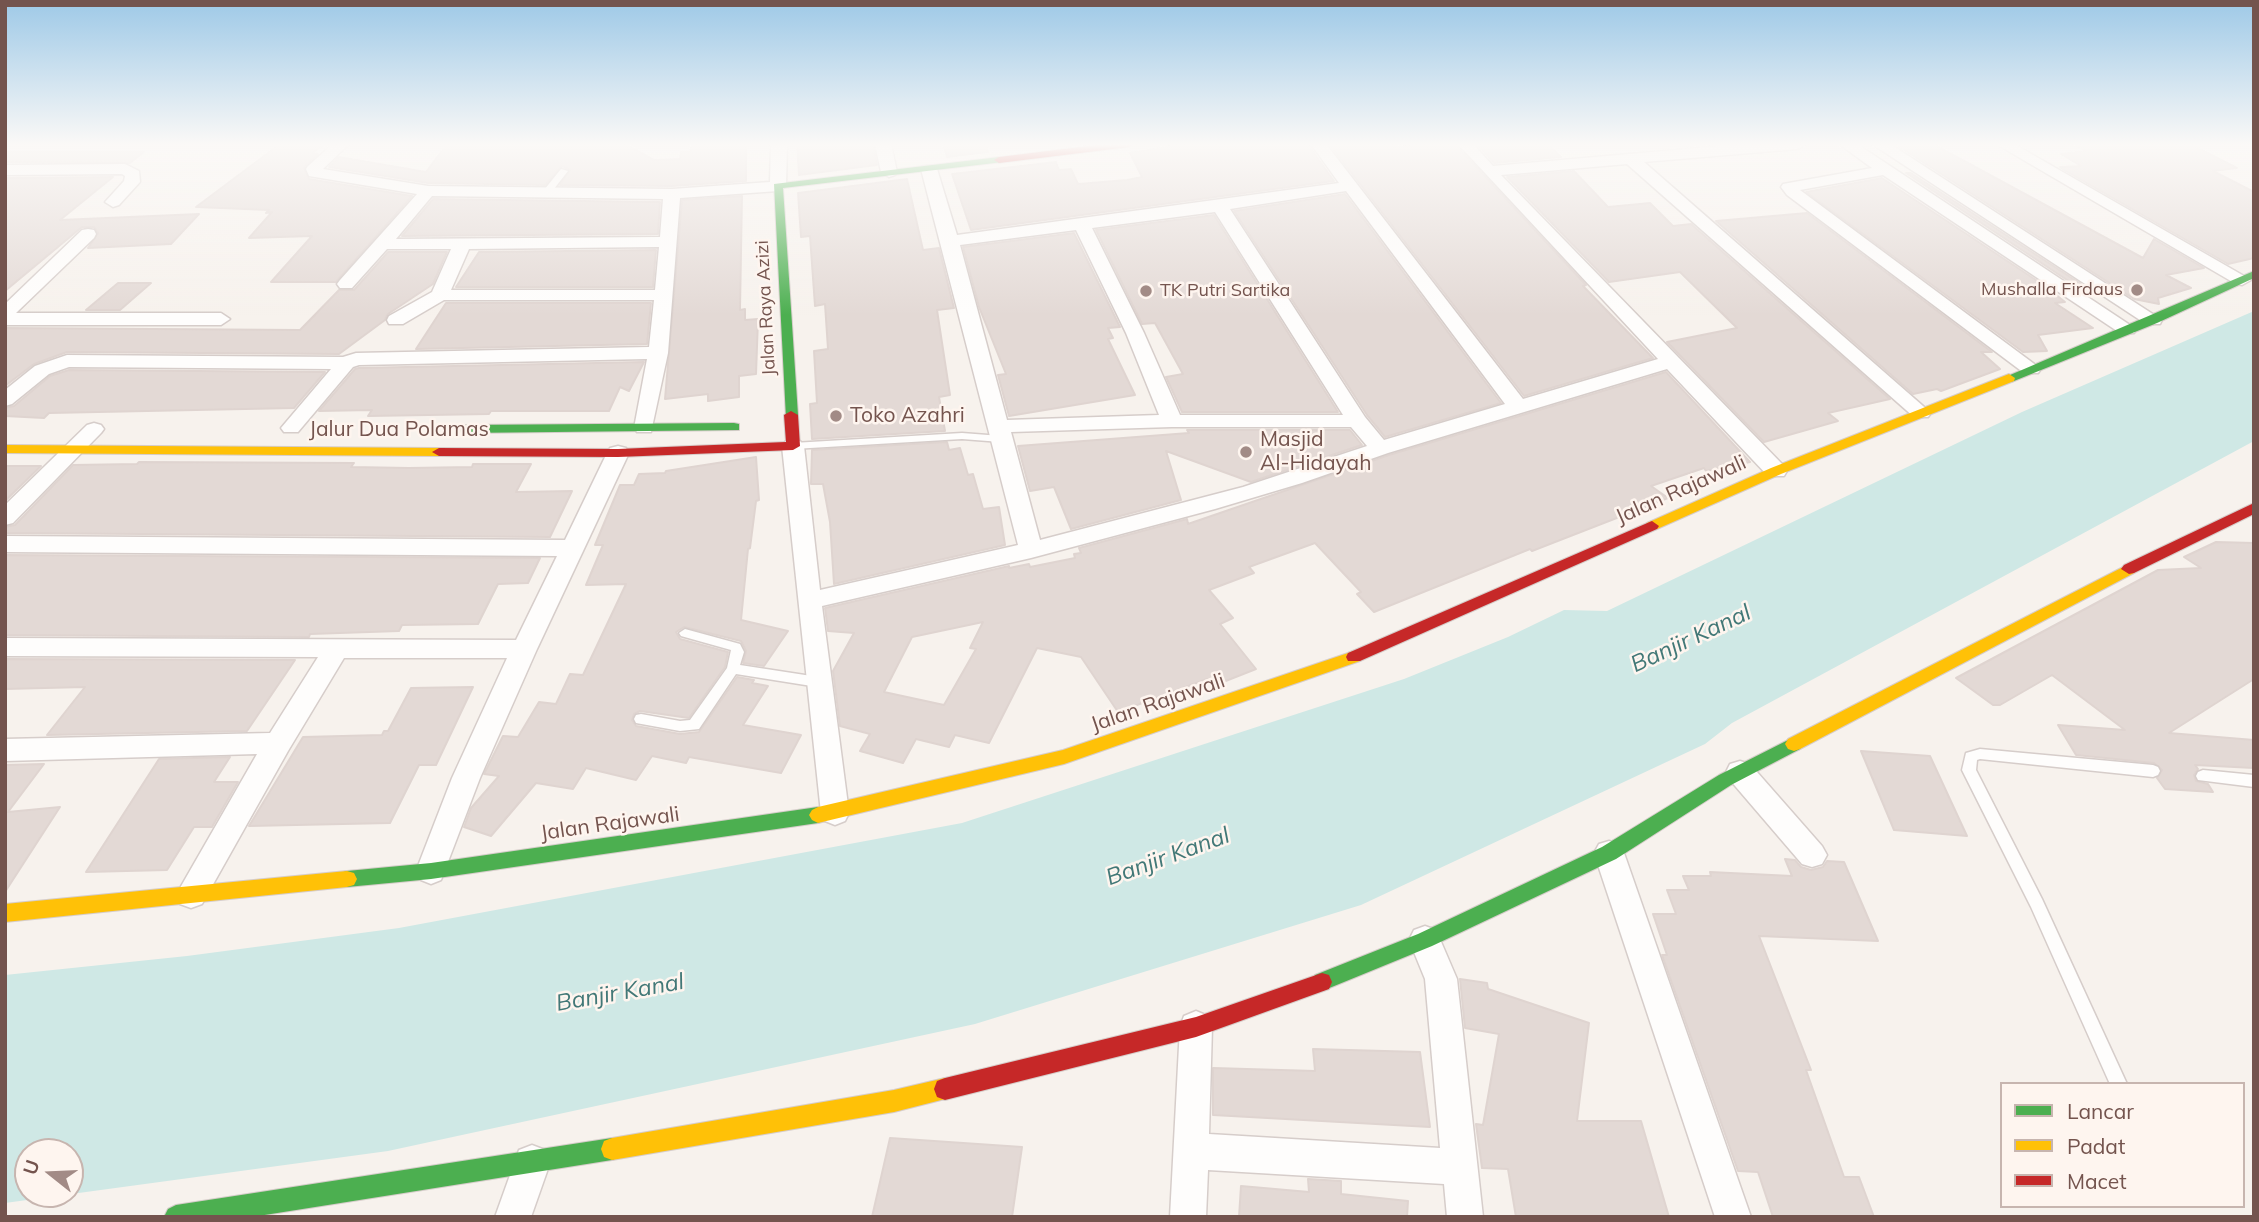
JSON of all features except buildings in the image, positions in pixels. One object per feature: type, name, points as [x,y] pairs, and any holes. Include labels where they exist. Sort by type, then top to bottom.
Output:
[{"type":"street","points":[[346,284],[419,201]]},
{"type":"street","points":[[644,428],[657,353],[672,201]]},
{"type":"street","name":"Jalan Raya Azizi","points":[[779,201],[788,432]]},
{"type":"street","points":[[938,201],[1031,550]]},
{"type":"street","points":[[950,242],[1252,201]]},
{"type":"street","points":[[1361,201],[1518,407]]},
{"type":"street","points":[[1517,201],[1776,471]]},
{"type":"street","points":[[1679,201],[1921,413]]},
{"type":"street","points":[[1805,201],[2031,369]]},
{"type":"street","points":[[1933,201],[2127,329]]},
{"type":"street","points":[[1968,201],[2153,320]]},
{"type":"street","points":[[2108,201],[2248,277]]},
{"type":"street","points":[[1220,206],[1357,421],[1380,448]]},
{"type":"street","points":[[1959,218],[1988,214]]},
{"type":"street","points":[[1082,225],[1135,333],[1172,421]]},
{"type":"street","points":[[5,314],[88,234]]},
{"type":"street","points":[[440,295],[463,242]]},
{"type":"street","points":[[382,244],[668,242]]},
{"type":"street","name":"Jalan Rajawali","points":[[5,913],[431,871],[835,813],[1064,757],[1357,656],[1776,471],[2153,320],[2248,277]]},
{"type":"street","points":[[396,320],[440,295],[664,295]]},
{"type":"street","points":[[5,319],[221,319]]},
{"type":"street","points":[[5,400],[42,370],[67,361],[346,363],[366,358],[657,353]]},
{"type":"street","points":[[809,601],[1031,550],[1230,499],[1310,475],[1380,448],[1669,362]]},
{"type":"street","points":[[284,428],[346,363]]},
{"type":"street","points":[[1000,432],[1172,421],[1357,421]]},
{"type":"street","name":"Jalur Dua Polamas","points":[[446,429],[753,426]]},
{"type":"street","name":"Jalur Dua Polamas","points":[[284,428],[317,429]]},
{"type":"street","points":[[5,518],[71,439],[101,429]]},
{"type":"street","points":[[788,432],[835,813]]},
{"type":"street","name":"Jalur Dua Polamas","points":[[5,449],[71,439],[618,453],[788,432]]},
{"type":"street","points":[[431,871],[466,779],[524,649],[618,453]]},
{"type":"street","points":[[176,1217],[222,1213],[533,1163],[894,1101],[1196,1027],[1340,975],[1425,940],[1609,853],[1740,772],[2161,552],[2254,508]]},
{"type":"street","points":[[5,544],[574,548]]},
{"type":"street","points":[[5,647],[524,649]]},
{"type":"street","points":[[191,895],[278,743],[338,647]]},
{"type":"street","points":[[5,750],[278,743]]},
{"type":"street","points":[[1740,772],[1812,855]]},
{"type":"street","points":[[1609,853],[1732,1217]]},
{"type":"street","points":[[1425,940],[1441,979],[1465,1217]]},
{"type":"street","points":[[1188,1217],[1196,1027]]},
{"type":"street","points":[[1191,1151],[1461,1167]]},
{"type":"street","points":[[513,1217],[533,1163]]},
{"type":"lane","points":[[788,432],[962,436],[1000,432]]},
{"type":"lane","points":[[641,719],[680,726],[695,725],[733,669],[738,652],[736,647],[685,633]]},
{"type":"lane","points":[[733,669],[817,682]]},
{"type":"lane","points":[[2118,1082],[2037,904],[1969,770],[1968,761],[1970,757],[1980,754],[2153,771]]},
{"type":"lane","points":[[2203,776],[2254,781]]},
{"type":"water","name":"Banjir Kanal","points":[[2254,311],[2254,441],[1732,723],[1705,744],[1361,905],[975,1024],[388,1151],[84,1192],[84,1138],[14,1138],[14,1202],[5,1203],[5,975],[187,956],[399,928],[962,823],[1404,679],[1508,637],[1564,610],[1607,611],[2022,412]]},
{"type":"traffic: fast","points":[[779,201],[791,415]]},
{"type":"traffic: fast","points":[[2009,378],[2153,320],[2254,274]]},
{"type":"traffic: fast","points":[[463,429],[734,427]]},
{"type":"traffic: fast","points":[[1322,982],[1425,940],[1609,853],[1725,780],[1794,744]]},
{"type":"traffic: fast","points":[[347,879],[431,871],[818,815]]},
{"type":"traffic: fast","points":[[176,1217],[612,1149]]},
{"type":"traffic: slow","points":[[1652,526],[1776,471],[2009,378]]},
{"type":"traffic: slow","points":[[5,449],[439,452]]},
{"type":"traffic: slow","points":[[1794,744],[2129,569]]},
{"type":"traffic: slow","points":[[818,815],[1064,757],[1354,657]]},
{"type":"traffic: slow","points":[[5,913],[347,879]]},
{"type":"traffic: slow","points":[[612,1149],[894,1101],[945,1089]]},
{"type":"traffic: jam","points":[[439,452],[618,453],[793,446],[791,415]]},
{"type":"traffic: jam","points":[[2129,569],[2254,508]]},
{"type":"traffic: jam","points":[[1354,657],[1652,526]]},
{"type":"traffic: jam","points":[[945,1089],[1196,1027],[1322,982]]},
{"type":"place","name":"Mushalla Firdaus","points":[[2137,290]]},
{"type":"place","name":"TK Putri Sartika","points":[[1146,291]]},
{"type":"place","name":"Toko Azahri","points":[[836,416]]},
{"type":"place","name":"Masjid Al-Hidayah","points":[[1246,452]]}]
